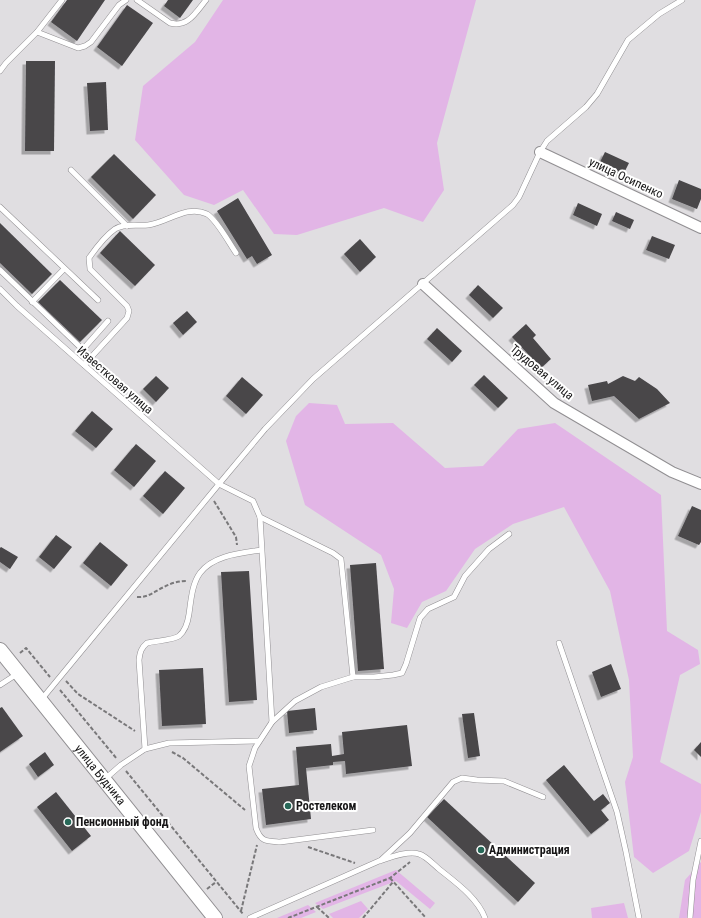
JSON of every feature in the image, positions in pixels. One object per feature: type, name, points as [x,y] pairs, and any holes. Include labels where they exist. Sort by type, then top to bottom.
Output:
[{"type":"main road","name":"улица Будника","points":[[0,650],[215,918]]},
{"type":"street","name":"улица Осипенко","points":[[540,152],[701,228]]},
{"type":"street","name":"Трудовая улица","points":[[423,284],[554,403],[672,472],[701,484]]},
{"type":"lane","points":[[0,71],[37,32],[62,0]]},
{"type":"lane","points":[[37,32],[78,48],[85,46],[91,42],[119,5],[126,0]]},
{"type":"lane","points":[[137,0],[170,23],[176,25],[183,24],[193,16],[206,0]]},
{"type":"lane","points":[[41,701],[210,494],[266,429],[313,379],[513,205],[519,197],[540,152],[552,136],[586,107],[597,94],[628,40],[659,14],[682,0]]},
{"type":"lane","points":[[71,170],[127,226]]},
{"type":"lane","points":[[0,207],[98,300]]},
{"type":"lane","points":[[84,365],[127,318],[129,310],[127,306],[90,269],[89,258],[96,248],[116,228],[150,225],[177,215],[196,212],[208,215],[221,229],[236,254]]},
{"type":"lane","points":[[32,302],[64,269]]},
{"type":"lane","points":[[0,270],[80,347],[85,347],[108,321]]},
{"type":"lane","name":"Известковая улица","points":[[0,289],[17,306],[219,484],[253,501],[260,517]]},
{"type":"lane","points":[[272,722],[260,517],[333,553],[340,559],[353,677]]},
{"type":"lane","points":[[373,830],[280,842],[264,841],[259,836],[256,828],[249,766],[255,748],[272,722],[295,701],[321,687],[353,677],[380,676],[402,673],[420,618],[428,609],[454,597],[465,576],[489,549],[509,534]]},
{"type":"lane","points":[[145,749],[140,652],[143,646],[147,643],[179,637],[188,620],[193,588],[200,573],[208,564],[223,557],[261,550]]},
{"type":"lane","points":[[559,643],[617,812],[638,918]]},
{"type":"lane","points":[[0,685],[18,673]]},
{"type":"lane","points":[[104,780],[121,765],[145,749],[169,743],[259,741]]},
{"type":"lane","points":[[379,861],[410,833],[452,782],[462,778],[477,780],[504,780],[544,797]]},
{"type":"lane","points":[[690,918],[693,880],[701,841]]},
{"type":"lane","points":[[250,918],[379,861],[408,853],[419,854],[458,884],[473,899],[483,912],[485,918]]},
{"type":"path","points":[[210,494],[236,537],[238,554]]},
{"type":"path","points":[[126,597],[144,598],[165,586],[180,581],[197,580]]},
{"type":"path","points":[[9,662],[26,648],[246,918]]},
{"type":"path","points":[[240,912],[259,836]]},
{"type":"path","points":[[289,841],[367,867]]},
{"type":"path","points":[[288,918],[390,878],[419,854]]},
{"type":"path","points":[[390,878],[426,918]]},
{"type":"path","points":[[363,918],[393,882]]},
{"type":"path","points":[[318,906],[328,918]]},
{"type":"shaded area","points":[[223,0],[476,0],[437,143],[444,190],[423,222],[384,208],[297,235],[274,234],[243,190],[214,205],[184,195],[135,140],[143,86],[195,42]]},
{"type":"shaded area","points":[[309,403],[337,405],[345,424],[393,423],[445,468],[483,466],[518,429],[555,423],[661,495],[667,631],[698,650],[700,664],[680,675],[660,762],[701,784],[701,812],[689,851],[653,873],[634,857],[625,782],[633,757],[629,680],[610,591],[564,507],[513,524],[475,549],[446,591],[422,602],[407,628],[391,623],[394,589],[381,555],[305,505],[286,441],[296,416]]},
{"type":"shaded area","points":[[701,862],[701,918],[679,918],[685,880]]},
{"type":"shaded area","points":[[396,870],[435,903],[430,909],[396,881],[323,909],[315,903]]},
{"type":"shaded area","points":[[361,901],[368,909],[359,918],[333,918],[329,914]]},
{"type":"shaded area","points":[[624,903],[628,918],[592,918],[591,908]]},
{"type":"shaded area","points":[[308,905],[316,912],[301,918],[277,918]]},
{"type":"building","points":[[67,0],[105,0],[77,41],[51,22]]},
{"type":"building","points":[[168,0],[193,0],[180,18],[164,6]]},
{"type":"building","points":[[127,5],[153,23],[122,66],[97,47]]},
{"type":"building","points":[[26,61],[55,61],[54,151],[25,151]]},
{"type":"building","points":[[106,82],[108,130],[90,131],[87,83]]},
{"type":"building","points":[[605,152],[629,163],[623,175],[599,164]]},
{"type":"building","points":[[114,154],[156,195],[133,219],[91,177]]},
{"type":"building","points":[[679,180],[701,189],[701,199],[697,209],[672,199]]},
{"type":"building","points":[[238,198],[272,255],[257,264],[252,256],[247,259],[217,211]]},
{"type":"building","points":[[578,203],[602,214],[597,226],[573,215]]},
{"type":"building","points":[[616,212],[634,220],[630,229],[612,221]]},
{"type":"building","points":[[0,223],[52,274],[32,294],[0,263]]},
{"type":"building","points":[[120,231],[155,265],[135,286],[100,253]]},
{"type":"building","points":[[652,236],[675,245],[669,259],[646,250]]},
{"type":"building","points":[[360,239],[376,257],[360,272],[344,254]]},
{"type":"building","points":[[60,280],[102,320],[80,342],[38,302]]},
{"type":"building","points":[[478,285],[503,308],[493,318],[469,295]]},
{"type":"building","points":[[187,311],[197,322],[183,335],[173,323]]},
{"type":"building","points":[[526,324],[536,335],[533,338],[551,359],[541,368],[512,337]]},
{"type":"building","points":[[437,328],[462,351],[452,362],[427,339]]},
{"type":"building","points":[[484,375],[508,398],[498,408],[474,385]]},
{"type":"building","points":[[156,376],[169,388],[156,402],[143,389]]},
{"type":"building","points":[[623,376],[635,381],[639,377],[657,389],[670,403],[639,419],[614,396],[592,401],[588,385],[607,381],[608,384]]},
{"type":"building","points":[[242,377],[263,395],[246,414],[226,396]]},
{"type":"building","points":[[92,411],[113,429],[96,448],[75,431]]},
{"type":"building","points":[[136,444],[156,461],[134,487],[114,470]]},
{"type":"building","points":[[165,471],[185,488],[163,514],[143,496]]},
{"type":"building","points":[[692,506],[701,510],[701,542],[699,545],[678,536]]},
{"type":"building","points":[[56,535],[72,547],[54,569],[39,557]]},
{"type":"building","points":[[100,542],[128,565],[111,586],[83,563]]},
{"type":"building","points":[[1,547],[18,557],[10,569],[0,562]]},
{"type":"building","points":[[376,563],[384,669],[358,671],[350,565]]},
{"type":"building","points":[[249,571],[257,700],[229,702],[221,572]]},
{"type":"building","points":[[611,664],[621,689],[601,697],[592,672]]},
{"type":"building","points":[[203,668],[206,724],[162,726],[159,670]]},
{"type":"building","points":[[2,707],[23,736],[0,752],[0,708]]},
{"type":"building","points":[[315,708],[317,730],[289,733],[287,711]]},
{"type":"building","points":[[474,713],[480,756],[468,758],[462,714]]},
{"type":"building","points":[[407,725],[412,766],[346,774],[345,761],[333,762],[333,765],[306,768],[311,819],[266,825],[262,789],[299,785],[296,747],[331,744],[332,756],[344,754],[342,732]]},
{"type":"building","points":[[701,742],[701,757],[694,750]]},
{"type":"building","points":[[45,752],[54,765],[38,777],[29,764]]},
{"type":"building","points":[[564,765],[594,801],[603,794],[610,803],[601,810],[609,820],[591,834],[546,780]]},
{"type":"building","points":[[56,792],[91,836],[72,851],[37,807]]},
{"type":"building","name":"Администрация","points":[[444,799],[535,883],[518,902],[427,817]]},
{"type":"place","name":"Ростелеком","points":[[288,806]]},
{"type":"place","name":"Пенсионный фонд","points":[[68,822]]},
{"type":"place","name":"Администрация","points":[[481,850]]}]
